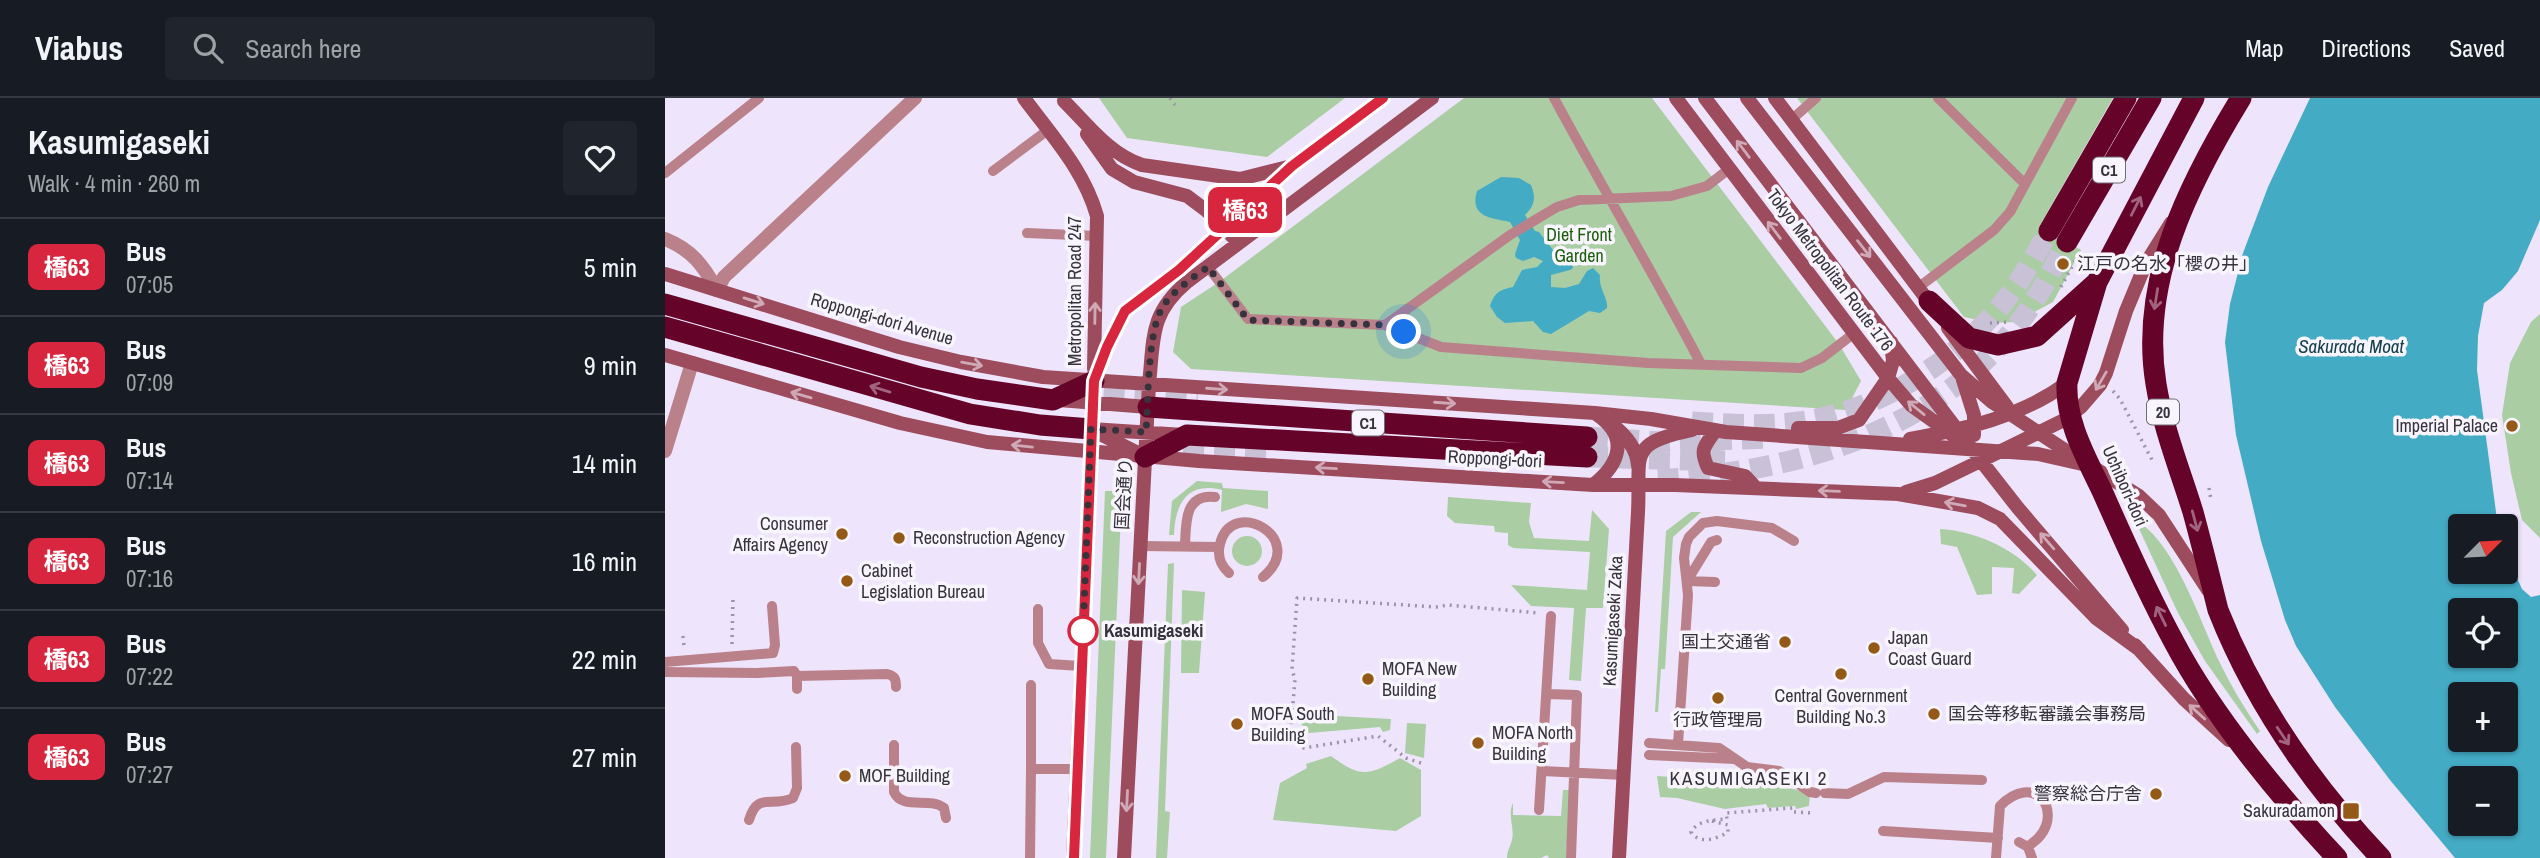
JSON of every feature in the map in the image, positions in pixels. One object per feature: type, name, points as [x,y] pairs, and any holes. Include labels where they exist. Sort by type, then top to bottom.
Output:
[{"type":"highway","name":"C1","points":[[2049,231],[2126,98]]},
{"type":"highway","name":"C1","points":[[2067,242],[2151,98]]},
{"type":"highway","name":"Uchibori-dori","points":[[2194,98],[2097,282],[2067,383],[2067,400],[2070,415],[2119,530],[2175,643],[2213,706],[2337,858]]},
{"type":"highway","name":"20","points":[[2241,98],[2216,139],[2182,210],[2159,278],[2154,311],[2154,362],[2161,407],[2193,512],[2218,610],[2244,671],[2306,771],[2381,858]]},
{"type":"highway","points":[[1924,294],[1969,338],[1998,345],[2038,336],[2097,282]]},
{"type":"highway","points":[[665,304],[921,377],[977,389],[1053,400],[1093,391]]},
{"type":"highway","points":[[665,327],[970,414],[1040,425],[1091,429]]},
{"type":"highway","name":"C1","points":[[1148,407],[1587,447],[1187,435]]},
{"type":"highway","points":[[1145,457],[1187,435]]},
{"type":"main road","name":"Metropolitan Road 247","points":[[1024,98],[1080,172],[1091,194],[1097,216],[1093,391]]},
{"type":"main road","name":"国会通り","points":[[1073,858],[1093,391],[1107,347],[1125,311],[1179,270],[1292,166],[1383,98]]},
{"type":"main road","name":"国会通り","points":[[1124,858],[1149,384],[1155,328],[1161,311],[1174,294],[1208,267],[1432,98]]},
{"type":"main road","name":"Tokyo Metropolitan Route 176","points":[[1676,98],[1853,334],[1910,405],[1953,431]]},
{"type":"main road","name":"Tokyo Metropolitan Route 176","points":[[1705,98],[1891,342],[1953,431],[1971,448],[2018,508],[2184,699],[2266,774]]},
{"type":"main road","points":[[1747,98],[1961,375],[1992,402],[2037,433],[2139,496],[2159,515],[2182,547],[2218,610]]},
{"type":"main road","points":[[1775,98],[2011,413]]},
{"type":"main road","points":[[1063,100],[1111,149],[1142,165],[1240,179],[1292,166]]},
{"type":"main road","points":[[1063,100],[1112,169],[1134,182],[1187,196],[1207,211],[1239,243]]},
{"type":"main road","points":[[1898,494],[1919,490],[1981,461],[2081,407],[2100,385],[2106,373],[2126,311],[2146,263],[2167,228],[2182,210]]},
{"type":"main road","name":"Roppongi-dori Avenue","points":[[665,274],[899,347],[1043,377],[1093,391]]},
{"type":"main road","points":[[1756,488],[1745,476],[1708,468],[1702,450],[1721,431],[1837,428],[1854,423],[1865,414],[1888,378],[1893,361],[1891,342]]},
{"type":"main road","points":[[665,355],[944,434],[987,442],[1090,453]]},
{"type":"main road","points":[[1944,478],[1960,464],[1971,448],[1975,427],[1972,406],[1961,375]]},
{"type":"main road","points":[[1888,443],[1975,427],[2011,413],[2067,383]]},
{"type":"main road","points":[[1093,391],[1149,384],[1595,413],[1721,431],[2038,454],[2091,466]]},
{"type":"main road","points":[[1093,391],[1148,407]]},
{"type":"main road","points":[[1093,391],[1148,407]]},
{"type":"main road","points":[[1595,413],[1622,432],[1634,449],[1639,485]]},
{"type":"main road","points":[[1593,485],[1605,475],[1617,458],[1618,451],[1610,423]]},
{"type":"main road","name":"Kasumigaseki Zaka","points":[[1619,858],[1639,457],[1646,445],[1662,436],[1699,428]]},
{"type":"main road","points":[[1091,429],[1187,435]]},
{"type":"main road","points":[[1091,429],[1145,457]]},
{"type":"main road","name":"Roppongi-dori","points":[[1090,453],[1593,485],[1898,494]]},
{"type":"main road","points":[[1898,494],[1990,512],[2012,530],[2096,618],[2140,650]]},
{"type":"street","points":[[717,290],[724,277],[915,98]]},
{"type":"street","points":[[665,239],[685,247],[707,272],[717,290]]},
{"type":"street","points":[[665,451],[692,363]]},
{"type":"lane","points":[[665,173],[759,98]]},
{"type":"lane","points":[[1554,98],[1608,199],[1657,279],[1701,365]]},
{"type":"lane","points":[[1791,120],[1816,98]]},
{"type":"lane","points":[[1938,98],[2024,183]]},
{"type":"lane","points":[[1924,294],[2010,212],[2072,98]]},
{"type":"lane","points":[[993,171],[1048,130]]},
{"type":"lane","points":[[1385,325],[1510,235],[1557,207],[1579,200],[1671,196],[1707,186],[1729,169]]},
{"type":"lane","points":[[1027,233],[1097,236]]},
{"type":"lane","points":[[1208,267],[1248,320],[1385,325],[1441,347],[1648,363],[1801,368],[1822,358],[1853,334]]},
{"type":"lane","points":[[1185,546],[1190,505],[1199,498],[1215,497]]},
{"type":"lane","points":[[1678,744],[1688,595],[1684,558],[1686,544],[1695,529],[1703,523],[1717,521],[1772,528],[1794,541]]},
{"type":"lane","points":[[1230,573],[1222,565],[1219,547],[1228,530],[1236,524],[1246,522],[1265,527],[1276,543],[1275,563],[1263,577]]},
{"type":"lane","points":[[1687,581],[1703,551],[1711,541],[1717,540]]},
{"type":"lane","points":[[1140,546],[1219,547]]},
{"type":"lane","points":[[1687,581],[1715,582]]},
{"type":"lane","points":[[665,662],[773,653],[775,645],[772,606]]},
{"type":"lane","points":[[1038,609],[1038,643],[1049,664],[1081,666]]},
{"type":"lane","points":[[1539,810],[1551,616]]},
{"type":"lane","points":[[665,673],[794,671],[797,676],[797,689]]},
{"type":"lane","points":[[797,676],[887,674],[896,680],[896,687]]},
{"type":"lane","points":[[1030,858],[1031,685]]},
{"type":"lane","points":[[1548,694],[1577,695],[1571,858]]},
{"type":"lane","points":[[1735,759],[1649,749],[1678,744],[1719,748],[1747,767],[1779,771],[1810,792],[1848,794],[1884,777],[1982,780]]},
{"type":"lane","points":[[894,745],[894,792],[897,798],[903,802],[939,804],[944,808],[946,818]]},
{"type":"lane","points":[[749,820],[753,807],[759,802],[786,801],[793,797],[797,788],[796,747]]},
{"type":"lane","points":[[1031,769],[1077,769]]},
{"type":"lane","points":[[1542,771],[1623,775]]},
{"type":"lane","points":[[1996,858],[2000,806],[2011,796],[2023,791],[2036,794],[2045,803],[2048,814],[2041,836],[2023,844],[2032,858]]},
{"type":"lane","points":[[1883,831],[1998,838]]},
{"type":"path","points":[[1170,98],[1175,105]]},
{"type":"path","points":[[2111,390],[2120,399],[2152,460],[2165,462]]},
{"type":"path","points":[[720,645],[732,645],[733,598]]},
{"type":"path","points":[[1421,763],[1406,758],[1378,736],[1304,748],[1291,727],[1297,598],[1528,610],[1551,616]]},
{"type":"path","points":[[684,636],[684,646],[696,646]]},
{"type":"path","points":[[1712,821],[1728,825],[1728,832],[1705,840],[1692,835],[1694,826],[1712,821],[1727,819],[1725,813],[1764,808],[1765,811],[1793,808],[1794,812],[1815,813]]},
{"type":"green space","points":[[1099,98],[1345,98],[1267,157],[1127,138]]},
{"type":"green space","name":"Diet Front Garden","points":[[1464,98],[1652,98],[1839,344],[1861,381],[1846,410],[1191,369],[1173,352],[1181,307],[1219,282]]},
{"type":"green space","points":[[1797,98],[2113,98],[2040,225],[2081,250],[2053,302],[2016,322],[1991,323],[1964,317]]},
{"type":"green space","points":[[2540,314],[2540,538],[2522,520],[2502,415],[2510,363],[2531,322]]},
{"type":"green space","points":[[1197,481],[1222,483],[1223,488],[1268,491],[1268,509],[1246,504],[1221,512],[1222,490],[1200,489],[1192,492],[1180,505],[1174,535],[1169,535],[1172,501]]},
{"type":"green space","points":[[1105,491],[1122,491],[1106,858],[1090,858]]},
{"type":"green space","points":[[1448,497],[1531,503],[1529,522],[1534,538],[1589,541],[1592,510],[1609,529],[1603,608],[1586,608],[1581,681],[1569,680],[1574,608],[1531,606],[1511,585],[1587,590],[1590,552],[1513,548],[1508,545],[1508,533],[1495,532],[1494,526],[1455,523],[1447,516]]},
{"type":"green space","points":[[1691,512],[1701,512],[1673,537],[1665,669],[1661,669],[1658,712],[1655,712],[1666,531]]},
{"type":"green space","points":[[2135,520],[2149,530],[2174,563],[2224,670],[2260,731],[2257,734],[2205,661],[2178,613]]},
{"type":"green space","points":[[1940,529],[1967,533],[1993,543],[2028,565],[2037,575],[2019,594],[2012,593],[2014,568],[1992,567],[1992,594],[1977,595],[1957,547],[1941,544]]},
{"type":"green space","points":[[1247,536],[1258,540],[1262,551],[1258,562],[1247,566],[1236,562],[1232,551],[1236,540]]},
{"type":"green space","points":[[1174,563],[1165,811],[1170,812],[1167,858],[1156,858],[1168,564]]},
{"type":"green space","points":[[1182,590],[1205,592],[1199,673],[1181,673]]},
{"type":"green space","points":[[1299,714],[1391,719],[1390,730],[1383,732],[1380,727],[1309,733],[1299,721]]},
{"type":"green space","points":[[1407,723],[1426,724],[1424,758],[1405,753]]},
{"type":"green space","points":[[1331,756],[1358,771],[1372,771],[1400,758],[1421,770],[1421,816],[1396,831],[1273,820],[1280,783],[1307,768],[1306,764]]},
{"type":"green space","points":[[1657,776],[1780,785],[1810,794],[1809,806],[1796,809],[1795,806],[1768,808],[1766,804],[1725,809],[1677,798],[1660,797]]},
{"type":"green space","points":[[1563,790],[1570,790],[1566,858],[1549,858],[1547,855],[1541,858],[1507,858],[1513,835],[1511,812],[1513,803],[1513,815],[1561,816]]},
{"type":"water","name":"Sakurada Moat","points":[[2310,98],[2540,98],[2540,220],[2518,271],[2502,290],[2484,303],[2478,336],[2477,370],[2496,514],[2448,514],[2448,584],[2518,584],[2518,580],[2522,589],[2531,597],[2540,595],[2540,858],[2455,858],[2390,780],[2335,707],[2296,646],[2285,620],[2261,541],[2236,435],[2225,342],[2230,304],[2243,253],[2268,187]]},
{"type":"water","points":[[1501,177],[1519,178],[1531,185],[1534,201],[1525,215],[1535,231],[1539,232],[1553,250],[1571,261],[1573,268],[1551,275],[1551,287],[1565,288],[1579,284],[1587,271],[1593,268],[1600,275],[1607,308],[1600,313],[1589,311],[1551,334],[1543,332],[1533,321],[1505,323],[1497,317],[1490,306],[1496,295],[1513,287],[1522,270],[1537,267],[1543,261],[1534,257],[1523,261],[1516,258],[1520,240],[1510,222],[1490,218],[1476,207],[1477,191]]},
{"type":"tunnel","points":[[1692,422],[1786,424],[1828,416],[1884,396],[1937,364],[1983,325],[2016,286],[2049,231]]},
{"type":"tunnel","points":[[1658,480],[1759,468],[1808,456],[1856,440],[1902,420],[1944,394],[1983,362],[2018,324],[2067,242]]},
{"type":"tunnel","points":[[1073,386],[1198,394]]},
{"type":"tunnel","points":[[1587,437],[1660,442],[1767,438]]},
{"type":"tunnel","points":[[1152,450],[1270,458]]},
{"type":"tunnel","points":[[1587,457],[1725,461]]},
{"type":"bus line","name":"橋63","points":[[1074,858],[1094,381],[1107,347],[1125,311],[1179,270],[1292,166],[1383,98]]},
{"type":"place","name":"江戸の名水「櫻の井」","points":[[2063,264]]},
{"type":"place","name":"Imperial Palace","points":[[2512,426]]},
{"type":"place","name":"Consumer Affairs Agency","points":[[842,534]]},
{"type":"place","name":"Reconstruction Agency","points":[[899,538]]},
{"type":"place","name":"Cabinet Legislation Bureau","points":[[847,581]]},
{"type":"place","name":"Kasumigaseki","points":[[1083,631]]},
{"type":"place","name":"国土交通省","points":[[1785,642]]},
{"type":"place","name":"Japan Coast Guard","points":[[1874,648]]},
{"type":"place","name":"Central Government Building No.3","points":[[1841,674]]},
{"type":"place","name":"MOFA New Building","points":[[1368,679]]},
{"type":"place","name":"行政管理局","points":[[1718,698]]},
{"type":"place","name":"国会等移転審議会事務局","points":[[1934,714]]},
{"type":"place","name":"MOFA South Building","points":[[1237,724]]},
{"type":"place","name":"MOFA North Building","points":[[1478,743]]},
{"type":"place","name":"MOF Building","points":[[845,776]]},
{"type":"place","name":"警察総合庁舎","points":[[2156,794]]},
{"type":"place","name":"Sakuradamon","points":[[2351,811]]},
{"type":"district","name":"KASUMIGASEKI 2","points":[[1749,778]]},
{"type":"route","points":[[1083,631],[1091,429],[1146,432],[1155,328],[1161,311],[1174,294],[1208,267],[1248,320],[1385,325],[1404,332]]}]
